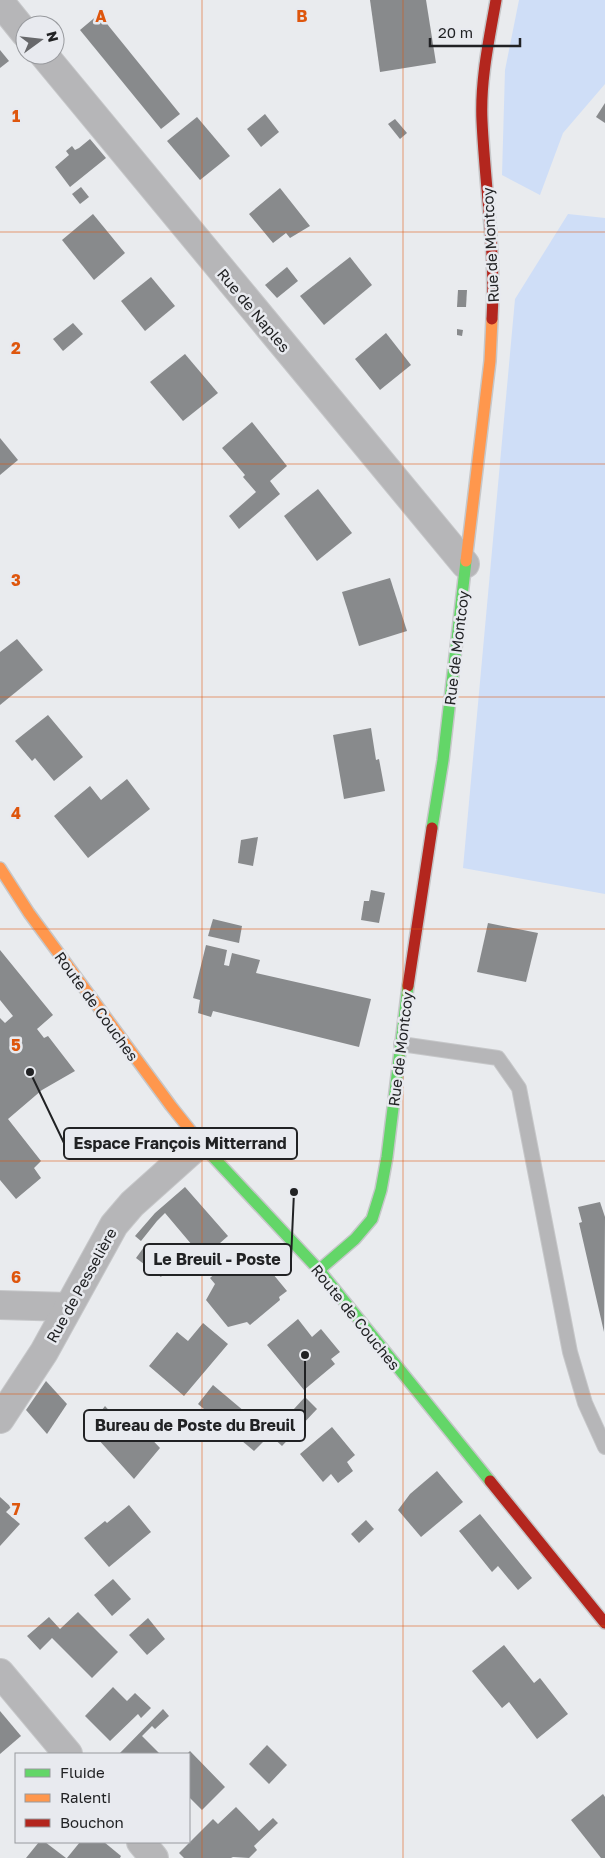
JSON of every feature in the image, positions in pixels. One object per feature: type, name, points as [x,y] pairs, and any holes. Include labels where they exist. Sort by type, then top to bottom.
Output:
[{"type":"street","name":"Rue de Montcoy","points":[[319,1270],[355,1239],[372,1219],[381,1190],[387,1157],[411,960],[434,825],[492,336],[492,252],[482,119],[486,56],[496,0]]},
{"type":"street","points":[[0,2],[15,21]]},
{"type":"street","name":"Rue de Naples","points":[[52,65],[465,564]]},
{"type":"street","name":"Route de Couches","points":[[0,868],[29,913],[200,1143],[319,1270],[605,1622]]},
{"type":"street","name":"Rue de Pesselière","points":[[0,1419],[44,1352],[114,1224],[132,1204],[200,1143]]},
{"type":"street","points":[[0,1305],[68,1307]]},
{"type":"street","points":[[0,1673],[67,1753]]},
{"type":"street","points":[[142,1843],[154,1858]]},
{"type":"lane","points":[[401,1044],[498,1058],[519,1088],[570,1352],[585,1403],[605,1447]]},
{"type":"shaded area","points":[[519,0],[605,0],[605,84],[563,133],[540,195],[502,175],[505,70]]},
{"type":"shaded area","points":[[568,214],[605,218],[605,894],[463,868],[515,299]]},
{"type":"building","points":[[370,0],[426,0],[436,63],[380,72]]},
{"type":"building","points":[[99,14],[180,114],[161,129],[80,30]]},
{"type":"building","points":[[0,50],[9,61],[0,68]]},
{"type":"building","points":[[605,103],[605,123],[596,117]]},
{"type":"building","points":[[265,114],[279,132],[261,147],[247,129]]},
{"type":"building","points":[[197,117],[230,156],[200,180],[167,141]]},
{"type":"building","points":[[395,119],[407,133],[400,139],[388,124]]},
{"type":"building","points":[[90,139],[106,158],[70,187],[55,167],[69,155],[66,151],[72,146],[75,150]]},
{"type":"building","points":[[81,187],[89,197],[80,204],[72,194]]},
{"type":"building","points":[[280,188],[310,226],[290,238],[286,233],[273,243],[249,214]]},
{"type":"building","points":[[93,214],[125,253],[94,280],[62,240]]},
{"type":"building","points":[[350,257],[372,285],[324,325],[300,296]]},
{"type":"building","points":[[287,267],[298,281],[277,298],[265,285]]},
{"type":"building","points":[[151,277],[175,306],[145,331],[121,301]]},
{"type":"building","points":[[458,290],[467,290],[466,307],[457,307]]},
{"type":"building","points":[[73,323],[83,334],[63,351],[53,339]]},
{"type":"building","points":[[457,329],[463,330],[462,336],[457,335]]},
{"type":"building","points":[[386,333],[411,365],[380,390],[355,359]]},
{"type":"building","points":[[185,354],[218,393],[183,421],[150,382]]},
{"type":"building","points":[[252,422],[287,466],[270,481],[280,494],[239,529],[229,516],[256,492],[243,477],[245,475],[222,448]]},
{"type":"building","points":[[0,438],[18,460],[0,475]]},
{"type":"building","points":[[318,489],[352,533],[317,561],[284,516]]},
{"type":"building","points":[[390,578],[407,631],[359,646],[342,592]]},
{"type":"building","points":[[17,639],[43,670],[0,705],[0,652]]},
{"type":"building","points":[[48,715],[83,757],[54,781],[35,758],[32,761],[15,741]]},
{"type":"building","points":[[371,728],[376,760],[379,759],[385,791],[344,799],[333,735]]},
{"type":"building","points":[[127,779],[150,809],[88,858],[54,816],[90,786],[101,800]]},
{"type":"building","points":[[258,837],[253,866],[238,863],[241,840]]},
{"type":"building","points":[[371,890],[385,893],[379,923],[361,920],[364,901],[369,901]]},
{"type":"building","points":[[213,919],[242,926],[239,943],[208,936]]},
{"type":"building","points":[[488,923],[538,933],[526,982],[477,972]]},
{"type":"building","points":[[206,945],[227,950],[224,965],[229,966],[232,953],[260,960],[256,973],[371,999],[359,1047],[213,1011],[211,1017],[198,1013],[200,1000],[193,998]]},
{"type":"building","points":[[0,950],[53,1015],[37,1029],[44,1038],[48,1036],[75,1071],[42,1090],[8,1119],[41,1161],[34,1168],[41,1178],[16,1199],[0,1180],[0,1018],[5,1023],[13,1016],[0,1000]]},
{"type":"building","points":[[185,1187],[228,1236],[203,1258],[165,1213],[141,1241],[135,1236],[155,1213]]},
{"type":"building","points":[[600,1202],[605,1217],[604,1332],[579,1223],[582,1222],[578,1207]]},
{"type":"building","points":[[249,1245],[287,1291],[279,1297],[280,1300],[250,1325],[247,1322],[228,1327],[206,1300],[215,1284],[210,1278]]},
{"type":"building","points":[[144,1247],[169,1265],[161,1277],[136,1258]]},
{"type":"building","points":[[298,1319],[312,1337],[321,1329],[340,1352],[331,1359],[335,1364],[304,1390],[267,1345]]},
{"type":"building","points":[[203,1323],[228,1344],[184,1396],[149,1366],[177,1332],[188,1341]]},
{"type":"building","points":[[46,1381],[67,1404],[47,1434],[26,1410]]},
{"type":"building","points":[[213,1385],[271,1434],[254,1451],[198,1404]]},
{"type":"building","points":[[305,1397],[317,1409],[282,1446],[270,1435]]},
{"type":"building","points":[[105,1406],[134,1438],[143,1430],[160,1448],[134,1479],[88,1428]]},
{"type":"building","points":[[332,1427],[355,1455],[347,1462],[353,1471],[338,1483],[331,1474],[323,1482],[300,1454]]},
{"type":"building","points":[[437,1471],[463,1502],[421,1537],[398,1510],[410,1494]]},
{"type":"building","points":[[0,1497],[11,1507],[6,1512],[20,1524],[0,1546]]},
{"type":"building","points":[[129,1505],[151,1532],[109,1567],[84,1538],[105,1521],[107,1523]]},
{"type":"building","points":[[480,1514],[532,1578],[518,1590],[498,1566],[492,1572],[459,1531]]},
{"type":"building","points":[[366,1520],[374,1529],[359,1543],[351,1534]]},
{"type":"building","points":[[113,1579],[131,1599],[112,1616],[94,1595]]},
{"type":"building","points":[[78,1612],[118,1652],[92,1678],[52,1638],[40,1650],[27,1636],[49,1617],[60,1629]]},
{"type":"building","points":[[148,1618],[165,1639],[147,1655],[129,1635]]},
{"type":"building","points":[[504,1645],[534,1683],[540,1678],[568,1714],[537,1739],[509,1702],[502,1708],[472,1671]]},
{"type":"building","points":[[113,1687],[127,1701],[135,1693],[151,1708],[141,1718],[138,1714],[110,1741],[85,1716]]},
{"type":"building","points":[[163,1709],[169,1716],[155,1729],[152,1726],[142,1736],[159,1753],[120,1753]]},
{"type":"building","points":[[0,1711],[21,1736],[0,1754]]},
{"type":"building","points":[[267,1745],[287,1765],[269,1784],[249,1764]]},
{"type":"building","points":[[190,1751],[225,1787],[202,1810],[190,1798],[190,1753],[188,1753]]},
{"type":"building","points":[[603,1794],[605,1797],[605,1858],[601,1858],[571,1820]]},
{"type":"building","points":[[236,1807],[259,1831],[273,1818],[278,1823],[254,1846],[257,1850],[249,1858],[184,1858],[179,1853],[213,1819],[218,1824]]},
{"type":"building","points":[[38,1843],[46,1843],[66,1858],[26,1858]]},
{"type":"building","points":[[79,1843],[105,1843],[121,1856],[120,1858],[67,1858]]},
{"type":"traffic: fast","points":[[432,828],[443,760],[466,561]]},
{"type":"traffic: fast","points":[[319,1270],[355,1239],[372,1219],[381,1190],[387,1157],[408,986]]},
{"type":"traffic: fast","points":[[202,1145],[319,1270],[490,1481]]},
{"type":"traffic: slow","points":[[466,561],[490,361],[492,319]]},
{"type":"traffic: slow","points":[[0,868],[29,913],[171,1106],[202,1145]]},
{"type":"traffic: jam","points":[[492,319],[493,270],[483,146],[482,91],[496,0]]},
{"type":"traffic: jam","points":[[408,986],[432,828]]},
{"type":"traffic: jam","points":[[490,1481],[605,1623]]},
{"type":"place","name":"Espace François Mitterrand","points":[[30,1072]]},
{"type":"place","name":"Le Breuil - Poste","points":[[294,1192]]},
{"type":"place","name":"Bureau de Poste du Breuil","points":[[305,1355]]}]
